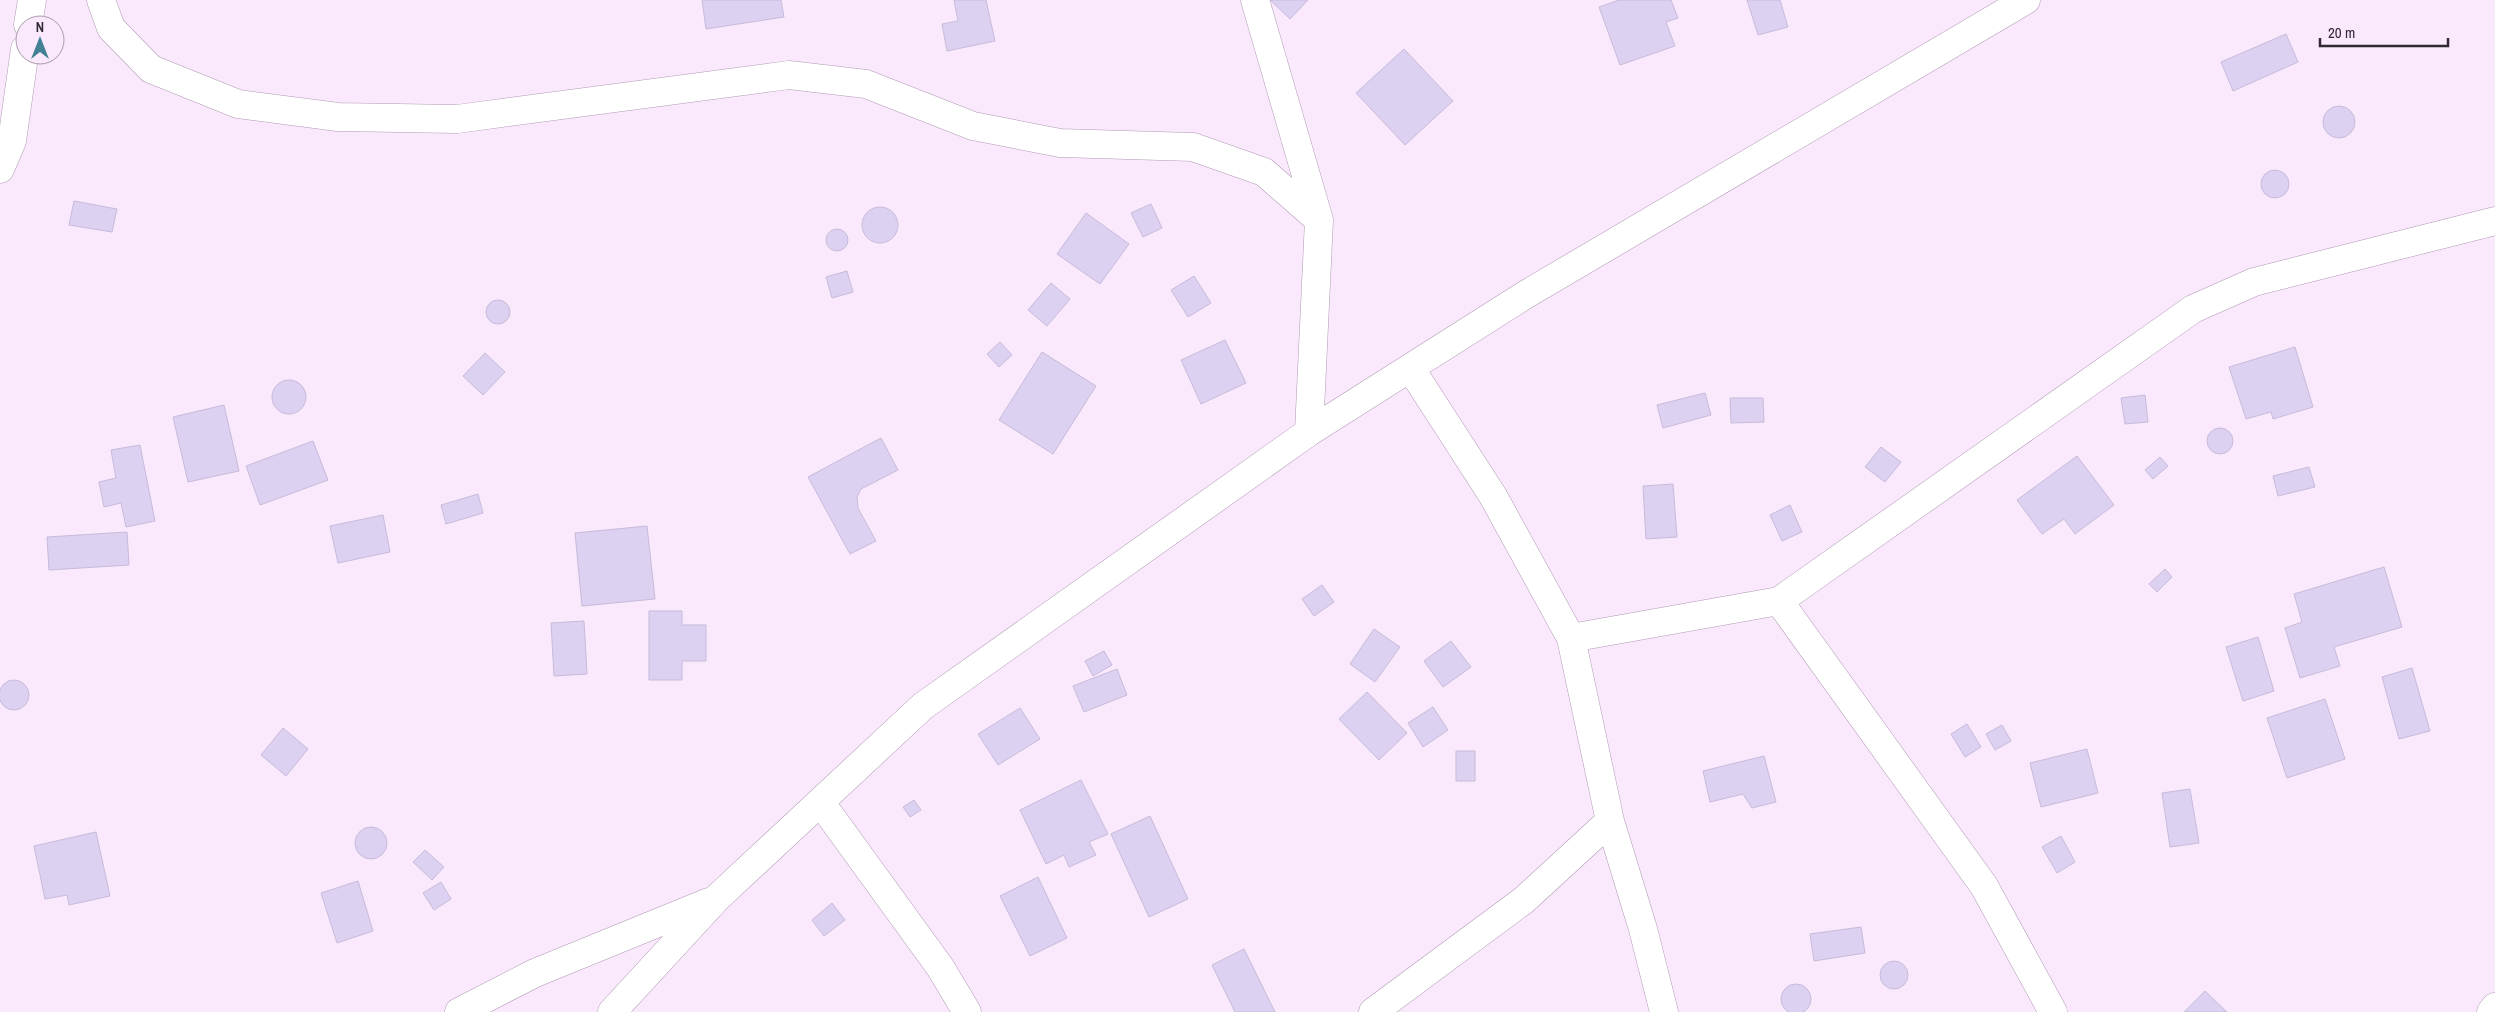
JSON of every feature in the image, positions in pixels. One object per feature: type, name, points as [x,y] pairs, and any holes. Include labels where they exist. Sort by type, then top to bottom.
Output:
[{"type":"street","points":[[30,15],[32,0]]},
{"type":"street","points":[[101,0],[111,28],[151,69],[238,104],[338,117],[458,119],[789,75],[866,84],[973,126],[1060,143],[1193,147],[1264,172],[1319,220]]},
{"type":"street","points":[[1255,0],[1319,220],[1309,432]]},
{"type":"street","points":[[612,1012],[717,898],[923,706],[1309,432],[1525,295],[2026,0]]},
{"type":"street","points":[[0,169],[12,142],[23,65]]},
{"type":"street","points":[[1571,638],[1780,601],[2193,309],[2254,282],[2495,221]]},
{"type":"street","points":[[1411,369],[1493,496],[1571,638],[1610,821],[1643,930],[1664,1012]]},
{"type":"street","points":[[1780,601],[1984,886],[2053,1012]]},
{"type":"street","points":[[821,803],[940,967],[967,1012]]},
{"type":"street","points":[[1373,1012],[1524,900],[1610,821]]},
{"type":"street","points":[[459,1012],[535,973],[717,898]]},
{"type":"street","points":[[2491,1012],[2495,1007]]},
{"type":"building","points":[[702,0],[781,0],[784,17],[706,29]]},
{"type":"building","points":[[954,0],[986,0],[995,41],[947,51],[942,24],[958,21]]},
{"type":"building","points":[[1270,0],[1308,0],[1290,19]]},
{"type":"building","points":[[1619,0],[1671,0],[1678,18],[1666,22],[1675,46],[1620,65],[1599,7]]},
{"type":"building","points":[[1747,0],[1780,0],[1788,27],[1758,35]]},
{"type":"building","points":[[2286,34],[2298,62],[2233,91],[2221,62]]},
{"type":"building","points":[[1404,49],[1453,101],[1405,145],[1356,93]]},
{"type":"building","points":[[2339,106],[2351,110],[2355,122],[2351,134],[2339,138],[2327,134],[2323,122],[2327,110]]},
{"type":"building","points":[[2275,170],[2285,174],[2289,184],[2285,194],[2275,198],[2265,194],[2261,184],[2265,174]]},
{"type":"building","points":[[74,201],[117,209],[112,232],[69,225]]},
{"type":"building","points":[[1151,204],[1162,228],[1143,237],[1131,213]]},
{"type":"building","points":[[880,207],[893,212],[898,225],[893,238],[880,243],[867,238],[862,225],[867,212]]},
{"type":"building","points":[[1086,213],[1129,244],[1100,284],[1057,254]]},
{"type":"building","points":[[837,229],[845,232],[848,240],[845,248],[837,251],[829,248],[826,240],[829,232]]},
{"type":"building","points":[[847,271],[853,292],[832,298],[826,277]]},
{"type":"building","points":[[1194,276],[1211,303],[1188,317],[1171,290]]},
{"type":"building","points":[[1051,283],[1070,299],[1047,326],[1028,310]]},
{"type":"building","points":[[498,300],[507,303],[510,312],[507,321],[498,324],[489,321],[486,312],[489,303]]},
{"type":"building","points":[[1225,340],[1246,383],[1201,404],[1181,360]]},
{"type":"building","points":[[1000,342],[1012,355],[999,367],[987,354]]},
{"type":"building","points":[[2295,347],[2313,407],[2273,419],[2271,412],[2246,419],[2229,367]]},
{"type":"building","points":[[1042,352],[1096,386],[1053,454],[999,420]]},
{"type":"building","points":[[485,353],[505,372],[483,395],[463,376]]},
{"type":"building","points":[[289,380],[296,381],[301,385],[305,390],[305,404],[301,409],[296,413],[289,414],[282,413],[277,409],[273,404],[272,397],[273,390],[277,385],[282,381]]},
{"type":"building","points":[[1705,393],[1711,415],[1663,428],[1657,405]]},
{"type":"building","points":[[2145,395],[2148,422],[2125,424],[2121,398]]},
{"type":"building","points":[[1730,398],[1763,398],[1764,422],[1731,423]]},
{"type":"building","points":[[224,405],[239,471],[188,482],[173,417]]},
{"type":"building","points":[[2220,428],[2229,432],[2233,441],[2229,450],[2220,454],[2211,450],[2207,441],[2211,432]]},
{"type":"building","points":[[881,438],[898,470],[861,489],[857,497],[858,508],[876,541],[850,554],[808,477]]},
{"type":"building","points":[[313,441],[328,480],[260,505],[246,466]]},
{"type":"building","points":[[140,445],[155,521],[126,527],[121,503],[104,507],[99,482],[116,478],[111,450]]},
{"type":"building","points":[[1881,447],[1901,462],[1885,482],[1865,467]]},
{"type":"building","points":[[2077,456],[2114,505],[2075,534],[2064,519],[2042,534],[2017,500]]},
{"type":"building","points":[[2160,457],[2168,466],[2153,479],[2145,470]]},
{"type":"building","points":[[2309,467],[2315,487],[2278,496],[2273,476]]},
{"type":"building","points":[[1673,484],[1677,537],[1646,539],[1643,486]]},
{"type":"building","points":[[478,494],[483,513],[446,524],[441,505]]},
{"type":"building","points":[[1790,505],[1802,532],[1782,541],[1770,515]]},
{"type":"building","points":[[383,515],[390,552],[338,563],[330,526]]},
{"type":"building","points":[[647,526],[655,599],[582,606],[575,533]]},
{"type":"building","points":[[127,532],[129,565],[49,570],[47,537]]},
{"type":"building","points":[[2384,567],[2402,627],[2334,647],[2340,666],[2300,678],[2285,628],[2302,622],[2294,594]]},
{"type":"building","points":[[2165,569],[2172,577],[2157,592],[2149,584]]},
{"type":"building","points":[[1322,585],[1334,602],[1314,616],[1302,599]]},
{"type":"building","points":[[649,611],[682,611],[682,625],[706,625],[706,661],[682,661],[682,680],[649,680]]},
{"type":"building","points":[[584,621],[587,674],[554,676],[551,623]]},
{"type":"building","points":[[1374,629],[1400,647],[1375,682],[1350,664]]},
{"type":"building","points":[[2258,637],[2274,691],[2243,701],[2226,647]]},
{"type":"building","points":[[1451,641],[1471,667],[1443,687],[1424,661]]},
{"type":"building","points":[[1104,651],[1112,665],[1093,676],[1085,661]]},
{"type":"building","points":[[2412,668],[2430,731],[2399,739],[2382,677]]},
{"type":"building","points":[[1117,669],[1127,695],[1084,712],[1073,686]]},
{"type":"building","points":[[14,680],[25,684],[29,695],[25,706],[14,710],[3,706],[-1,695],[3,684]]},
{"type":"building","points":[[1367,692],[1407,733],[1379,760],[1339,719]]},
{"type":"building","points":[[2325,699],[2345,759],[2287,778],[2267,718]]},
{"type":"building","points":[[1433,707],[1448,730],[1423,747],[1408,723]]},
{"type":"building","points":[[1020,708],[1040,739],[998,765],[978,734]]},
{"type":"building","points":[[1967,724],[1981,747],[1965,757],[1951,734]]},
{"type":"building","points":[[2002,725],[2011,741],[1995,750],[1986,734]]},
{"type":"building","points":[[283,728],[308,749],[286,776],[261,755]]},
{"type":"building","points":[[2087,749],[2098,793],[2041,807],[2030,763]]},
{"type":"building","points":[[1456,751],[1475,751],[1475,781],[1456,781]]},
{"type":"building","points":[[1764,756],[1776,802],[1752,808],[1743,794],[1710,802],[1703,771]]},
{"type":"building","points":[[1081,780],[1108,834],[1089,842],[1096,855],[1069,867],[1064,855],[1046,864],[1020,810]]},
{"type":"building","points":[[2190,789],[2199,843],[2170,847],[2162,793]]},
{"type":"building","points":[[914,800],[921,810],[910,817],[903,807]]},
{"type":"building","points":[[1150,816],[1188,899],[1149,917],[1111,834]]},
{"type":"building","points":[[371,827],[383,831],[387,843],[383,855],[371,859],[359,855],[355,843],[359,831]]},
{"type":"building","points":[[96,832],[110,896],[69,905],[67,895],[45,899],[34,846]]},
{"type":"building","points":[[2061,836],[2075,862],[2057,873],[2042,847]]},
{"type":"building","points":[[425,850],[444,867],[432,880],[413,862]]},
{"type":"building","points":[[1038,877],[1067,938],[1030,956],[1000,896]]},
{"type":"building","points":[[358,881],[373,931],[337,943],[321,893]]},
{"type":"building","points":[[441,882],[451,899],[434,910],[423,893]]},
{"type":"building","points":[[832,903],[845,920],[824,936],[812,920]]},
{"type":"building","points":[[1861,927],[1865,953],[1814,961],[1810,934]]},
{"type":"building","points":[[1244,949],[1275,1012],[1235,1012],[1212,965]]},
{"type":"building","points":[[1894,961],[1904,965],[1908,975],[1904,985],[1894,989],[1884,985],[1880,975],[1884,965]]},
{"type":"building","points":[[1796,984],[1807,988],[1811,999],[1807,1010],[1796,1014],[1785,1010],[1781,999],[1785,988]]},
{"type":"building","points":[[2205,991],[2227,1012],[2184,1012]]}]
